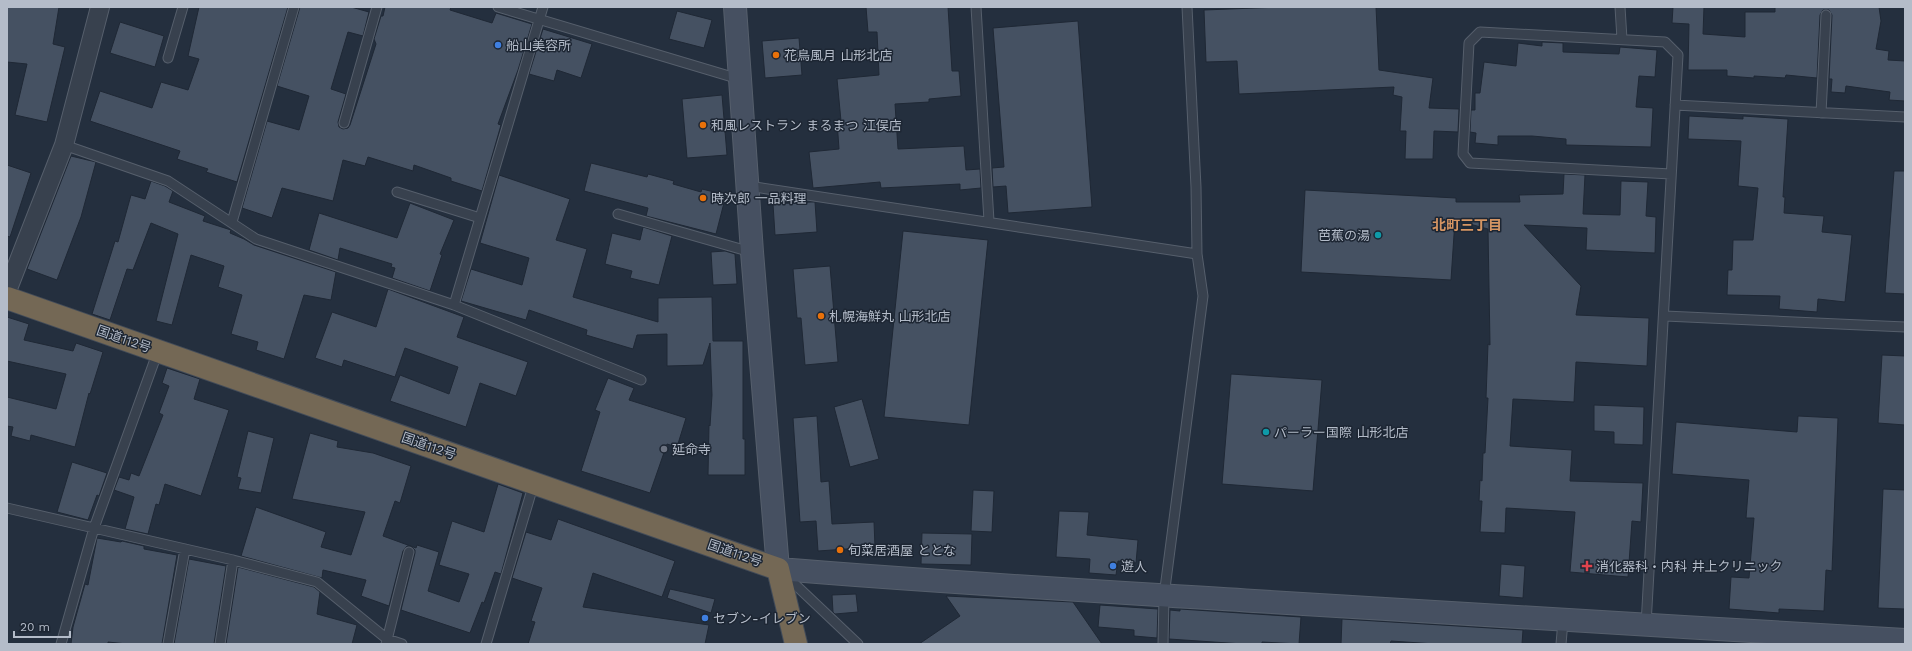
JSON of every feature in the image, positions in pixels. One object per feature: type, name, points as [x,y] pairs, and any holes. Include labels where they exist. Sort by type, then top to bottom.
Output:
[{"type":"highway","name":"国道112号","points":[[7,298],[778,569],[796,644]]},
{"type":"street","points":[[7,291],[64,145],[100,7]]},
{"type":"street","points":[[735,7],[752,252],[778,569],[899,579],[1164,596],[1563,621],[1905,640]]},
{"type":"lane","points":[[168,58],[183,7]]},
{"type":"lane","points":[[232,222],[294,7]]},
{"type":"lane","points":[[344,123],[377,7]]},
{"type":"lane","points":[[498,7],[739,79]]},
{"type":"lane","points":[[454,305],[543,7]]},
{"type":"lane","points":[[976,7],[989,221]]},
{"type":"lane","points":[[1163,644],[1164,596],[1203,296],[1197,254],[1196,187],[1187,7]]},
{"type":"lane","points":[[1620,7],[1622,39]]},
{"type":"lane","points":[[1821,113],[1826,15]]},
{"type":"lane","points":[[1646,625],[1665,316],[1678,55],[1665,42],[1622,39],[1480,32],[1469,44],[1463,154],[1470,163],[1671,174]]},
{"type":"lane","points":[[1675,105],[1905,117]]},
{"type":"lane","points":[[64,145],[168,181],[256,239],[454,305],[641,380]]},
{"type":"lane","points":[[748,186],[989,221],[1197,254]]},
{"type":"lane","points":[[398,192],[480,218]]},
{"type":"lane","points":[[618,214],[752,252]]},
{"type":"lane","points":[[1665,316],[1905,327]]},
{"type":"lane","points":[[61,644],[94,528],[158,351]]},
{"type":"lane","points":[[486,644],[534,483]]},
{"type":"lane","points":[[7,508],[233,560],[317,582],[386,641],[402,644]]},
{"type":"lane","points":[[168,644],[185,549]]},
{"type":"lane","points":[[386,641],[409,552]]},
{"type":"lane","points":[[220,644],[233,560]]},
{"type":"lane","points":[[778,569],[858,644]]},
{"type":"lane","points":[[1561,644],[1563,621]]},
{"type":"building","points":[[7,7],[59,7],[53,44],[65,47],[47,122],[15,115],[27,64],[7,62]]},
{"type":"building","points":[[199,7],[288,7],[237,182],[206,172],[208,169],[177,159],[180,151],[90,121],[100,91],[152,108],[161,82],[188,90],[199,59],[188,56]]},
{"type":"building","points":[[300,7],[351,7],[369,12],[363,36],[348,32],[331,89],[346,94],[338,122],[339,127],[343,129],[348,128],[350,125],[376,44],[374,39],[385,7],[451,7],[450,10],[492,23],[496,13],[532,24],[518,70],[498,124],[501,125],[482,191],[451,181],[451,178],[414,165],[413,171],[368,157],[365,166],[343,160],[333,201],[282,188],[272,218],[242,208],[267,121],[299,130],[309,96],[277,86]]},
{"type":"building","points":[[866,7],[948,7],[952,71],[959,71],[961,96],[929,99],[929,102],[895,104],[898,149],[964,146],[966,170],[980,169],[981,188],[960,190],[960,184],[881,188],[880,182],[813,188],[809,152],[839,149],[837,121],[841,121],[837,79],[879,75],[877,32],[868,32]]},
{"type":"building","points":[[1281,7],[1376,7],[1379,70],[1433,78],[1429,108],[1459,109],[1458,132],[1434,131],[1433,159],[1405,159],[1406,131],[1400,131],[1402,97],[1393,95],[1394,87],[1239,94],[1237,61],[1206,62],[1204,10]]},
{"type":"building","points":[[1673,7],[1704,7],[1703,34],[1745,37],[1745,12],[1775,12],[1775,7],[1879,7],[1881,21],[1876,49],[1889,51],[1888,60],[1905,61],[1905,101],[1889,100],[1890,92],[1846,86],[1845,93],[1831,92],[1832,79],[1829,79],[1832,15],[1829,10],[1823,10],[1820,15],[1817,78],[1786,75],[1785,78],[1754,76],[1754,78],[1727,76],[1727,70],[1688,70],[1689,24],[1672,23]]},
{"type":"building","points":[[677,11],[712,20],[704,48],[669,39]]},
{"type":"building","points":[[1078,21],[1092,207],[1008,213],[1006,186],[993,187],[992,168],[1004,167],[993,28]]},
{"type":"building","points":[[120,22],[164,36],[155,67],[110,53]]},
{"type":"building","points":[[543,29],[592,44],[581,78],[557,70],[554,81],[529,74]]},
{"type":"building","points":[[799,38],[802,75],[765,78],[762,41]]},
{"type":"building","points":[[1542,42],[1563,43],[1563,52],[1619,54],[1620,47],[1657,50],[1655,77],[1639,76],[1636,107],[1653,108],[1651,147],[1566,145],[1566,139],[1532,136],[1498,136],[1498,145],[1475,143],[1476,133],[1470,132],[1471,110],[1475,110],[1475,93],[1480,93],[1484,62],[1516,66],[1518,43],[1542,46]]},
{"type":"building","points":[[722,95],[727,155],[687,158],[682,99]]},
{"type":"building","points":[[1689,116],[1743,119],[1743,116],[1788,119],[1783,197],[1785,197],[1784,213],[1824,216],[1822,232],[1852,235],[1845,302],[1818,299],[1817,312],[1779,309],[1780,296],[1727,295],[1728,270],[1732,270],[1733,240],[1753,240],[1758,188],[1738,186],[1741,141],[1688,139]]},
{"type":"building","points":[[71,156],[96,162],[81,217],[57,280],[27,269]]},
{"type":"building","points":[[591,163],[647,177],[648,174],[674,181],[673,184],[701,192],[702,189],[726,195],[716,234],[646,216],[648,208],[584,191]]},
{"type":"building","points":[[7,165],[31,173],[10,237],[7,236]]},
{"type":"building","points":[[1894,171],[1905,171],[1905,294],[1885,293]]},
{"type":"building","points":[[1564,174],[1585,175],[1583,214],[1620,215],[1621,181],[1648,182],[1646,216],[1656,217],[1655,253],[1586,250],[1587,228],[1524,225],[1581,286],[1576,315],[1649,318],[1647,366],[1576,362],[1574,402],[1513,399],[1510,446],[1572,450],[1570,481],[1643,483],[1641,522],[1632,521],[1628,577],[1570,572],[1575,512],[1506,508],[1505,533],[1480,532],[1482,501],[1479,501],[1480,480],[1482,481],[1483,453],[1485,453],[1488,398],[1486,398],[1488,344],[1490,345],[1488,229],[1455,220],[1451,280],[1301,272],[1305,190],[1456,198],[1456,202],[1520,202],[1519,195],[1563,194]]},
{"type":"building","points":[[499,175],[570,199],[556,240],[587,249],[573,297],[658,322],[658,298],[712,297],[713,341],[743,341],[743,439],[745,439],[745,475],[708,475],[709,425],[710,426],[712,395],[710,343],[703,365],[667,366],[667,334],[637,335],[633,349],[586,335],[587,330],[529,310],[526,320],[461,301],[471,269],[522,285],[529,258],[480,243]]},
{"type":"building","points":[[151,181],[165,186],[173,191],[169,202],[205,216],[203,221],[231,230],[230,233],[254,245],[336,272],[331,300],[304,295],[284,359],[256,350],[258,342],[231,334],[242,295],[218,287],[224,266],[191,255],[172,325],[156,321],[178,234],[151,223],[133,270],[127,269],[110,320],[92,314],[115,241],[118,242],[131,195],[145,199]]},
{"type":"building","points":[[815,202],[817,232],[775,235],[773,204]]},
{"type":"building","points":[[410,203],[454,220],[440,254],[442,255],[430,291],[392,278],[395,268],[391,267],[392,264],[340,248],[338,260],[309,250],[319,213],[397,238]]},
{"type":"building","points":[[643,227],[672,236],[659,285],[630,278],[632,271],[605,264],[612,233],[640,240]]},
{"type":"building","points":[[903,231],[988,240],[969,425],[884,417]]},
{"type":"building","points":[[725,251],[735,254],[737,284],[713,285],[711,252]]},
{"type":"building","points":[[830,266],[838,362],[805,365],[801,318],[797,318],[793,269]]},
{"type":"building","points":[[388,289],[464,317],[457,337],[528,362],[516,396],[480,383],[466,427],[390,401],[400,375],[449,394],[458,367],[405,348],[395,377],[344,360],[342,367],[315,358],[332,312],[376,327]]},
{"type":"building","points":[[7,317],[29,324],[24,340],[73,351],[76,343],[103,352],[90,394],[89,393],[75,447],[31,435],[30,441],[11,436],[13,427],[7,426],[7,397],[56,409],[66,374],[7,361]]},
{"type":"building","points":[[1882,355],[1905,356],[1905,425],[1878,423]]},
{"type":"building","points":[[167,368],[200,379],[194,399],[229,410],[201,496],[165,484],[159,505],[156,504],[148,534],[125,529],[134,497],[114,490],[119,477],[129,480],[131,473],[139,476],[163,415],[159,413],[169,386],[162,383]]},
{"type":"building","points":[[1231,374],[1322,380],[1313,491],[1222,484]]},
{"type":"building","points":[[608,378],[634,388],[629,400],[686,418],[677,447],[667,444],[650,493],[581,471],[600,412],[595,410]]},
{"type":"building","points":[[862,399],[879,459],[850,467],[834,407]]},
{"type":"building","points":[[1594,405],[1644,407],[1643,445],[1614,444],[1614,432],[1594,431]]},
{"type":"building","points":[[817,416],[821,482],[829,481],[832,524],[874,522],[875,547],[818,551],[816,521],[800,522],[793,418]]},
{"type":"building","points":[[1798,416],[1838,418],[1832,571],[1826,570],[1824,611],[1779,609],[1779,613],[1729,609],[1731,577],[1749,578],[1754,518],[1746,518],[1749,480],[1672,474],[1676,422],[1797,432]]},
{"type":"building","points":[[248,431],[274,438],[261,493],[238,489],[241,478],[237,477]]},
{"type":"building","points":[[310,433],[338,441],[337,447],[373,453],[411,466],[400,503],[395,501],[383,536],[410,546],[407,546],[403,551],[389,606],[361,596],[366,580],[323,570],[322,578],[241,556],[256,507],[326,532],[321,547],[351,555],[365,512],[292,499]]},
{"type":"building","points":[[72,462],[107,473],[99,496],[97,495],[88,520],[57,512]]},
{"type":"building","points":[[498,484],[523,493],[501,574],[495,572],[484,603],[482,602],[470,633],[401,610],[415,553],[415,550],[411,546],[416,548],[417,545],[439,552],[428,591],[459,602],[469,574],[439,565],[452,521],[484,532]]},
{"type":"building","points":[[1883,489],[1905,490],[1905,609],[1878,608]]},
{"type":"building","points":[[973,490],[994,491],[992,532],[971,531]]},
{"type":"building","points":[[1059,511],[1089,512],[1087,535],[1138,540],[1136,563],[1118,561],[1116,575],[1089,573],[1090,559],[1056,557]]},
{"type":"building","points":[[558,519],[675,561],[662,597],[593,573],[583,607],[709,625],[705,644],[528,644],[535,622],[531,621],[542,588],[512,578],[526,532],[551,540]]},
{"type":"building","points":[[922,533],[972,534],[971,565],[921,564]]},
{"type":"building","points":[[97,538],[122,541],[144,546],[144,549],[177,555],[162,644],[127,644],[108,642],[108,644],[71,644],[73,627],[85,584],[88,585]]},
{"type":"building","points":[[189,559],[226,566],[214,644],[174,644]]},
{"type":"building","points":[[1501,564],[1525,566],[1523,598],[1499,596]]},
{"type":"building","points":[[238,567],[314,587],[320,592],[317,614],[357,625],[352,644],[226,644]]},
{"type":"building","points":[[670,589],[715,599],[711,613],[667,598]]},
{"type":"building","points":[[856,594],[858,612],[835,614],[833,612],[832,595]]},
{"type":"building","points":[[946,596],[1073,602],[1102,644],[919,644],[960,616]]},
{"type":"building","points":[[1100,605],[1158,609],[1157,638],[1134,636],[1134,630],[1098,627]]},
{"type":"building","points":[[1180,609],[1301,617],[1299,644],[1262,642],[1262,644],[1243,644],[1169,639],[1170,610],[1180,611]]},
{"type":"building","points":[[1342,619],[1523,630],[1522,644],[1435,644],[1391,641],[1390,644],[1341,644]]},
{"type":"place","name":"船山美容所","points":[[498,45]]},
{"type":"place","name":"花鳥風月 山形北店","points":[[776,55]]},
{"type":"place","name":"和風レストラン まるまつ 江俣店","points":[[703,125]]},
{"type":"place","name":"時次郎 一品料理","points":[[703,198]]},
{"type":"place","name":"芭蕉の湯","points":[[1378,235]]},
{"type":"place","name":"札幌海鮮丸 山形北店","points":[[821,316]]},
{"type":"place","name":"パーラー国際 山形北店","points":[[1266,432]]},
{"type":"place","name":"延命寺","points":[[664,449]]},
{"type":"place","name":"旬菜居酒屋 ととな","points":[[840,550]]},
{"type":"place","name":"遊人","points":[[1113,566]]},
{"type":"place","name":"消化器科・内科 井上クリニック","points":[[1587,566]]},
{"type":"place","name":"セブン-イレブン","points":[[705,618]]},
{"type":"district","name":"北町三丁目","points":[[1467,225]]}]
